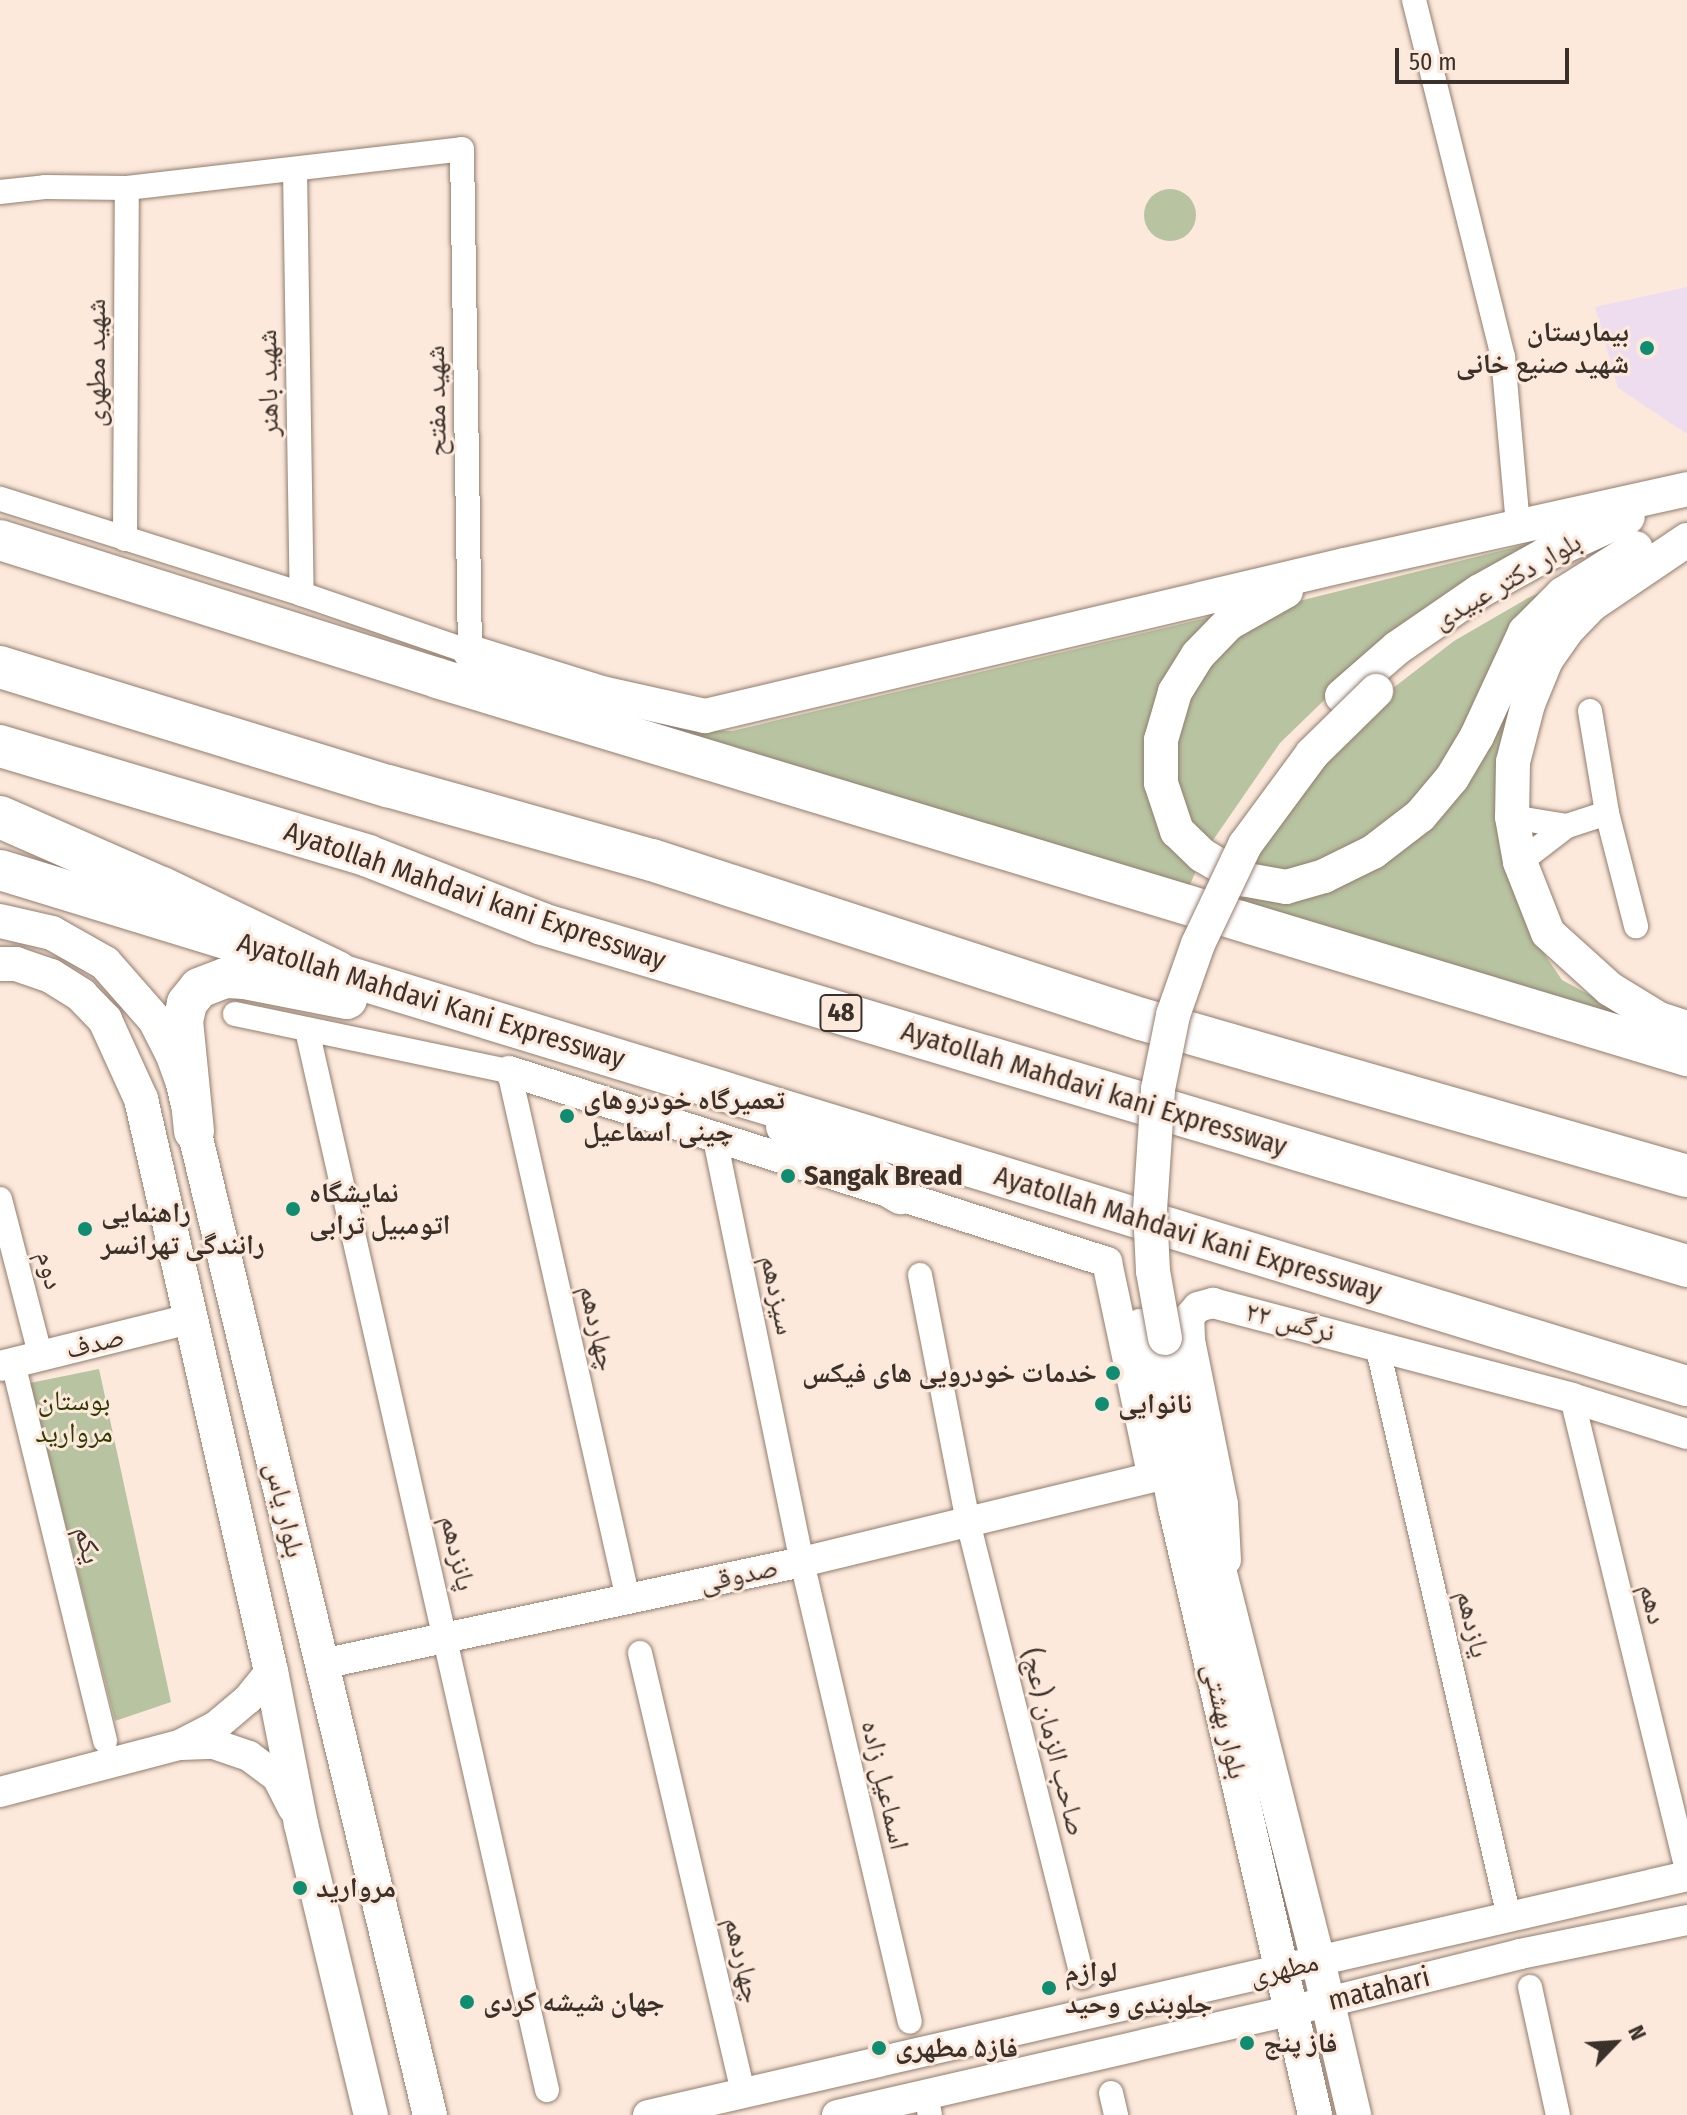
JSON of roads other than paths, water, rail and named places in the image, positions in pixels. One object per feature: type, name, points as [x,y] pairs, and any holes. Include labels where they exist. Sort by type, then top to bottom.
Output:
[{"type":"highway","points":[[0,667],[388,786],[652,860],[1141,1019],[1687,1176]]},
{"type":"highway","name":"Ayatollah Mahdavi kani Expressway","points":[[0,746],[368,856],[542,924],[1687,1266]]},
{"type":"highway","points":[[0,817],[162,888],[337,972]]},
{"type":"main road","points":[[470,652],[664,709],[705,716],[1345,565],[1687,490]]},
{"type":"main road","name":"بلوار دکتر عبیدی","points":[[1153,1332],[1131,1207],[1132,1146],[1139,1083],[1155,1008],[1201,895],[1228,843],[1294,747],[1342,696],[1397,648],[1480,591],[1545,555],[1687,490]]},
{"type":"main road","points":[[0,540],[482,691],[1687,1056]]},
{"type":"main road","points":[[1687,540],[1592,604],[1567,630],[1546,660],[1528,704],[1513,762],[1512,817],[1520,862],[1548,933],[1610,989],[1659,1019],[1687,1028]]},
{"type":"main road","name":"بلوار دکتر عبیدی","points":[[1153,1332],[1150,1210],[1158,1089],[1173,1015],[1198,944],[1245,845],[1312,754],[1376,691],[1429,647],[1489,607],[1541,581],[1636,548],[1687,540]]},
{"type":"main road","points":[[1345,565],[1271,597],[1229,623],[1198,655],[1175,692],[1161,740],[1161,783],[1177,831],[1221,870],[1242,879],[1286,887],[1324,876],[1373,852],[1420,816],[1452,778],[1477,736],[1525,632],[1563,594],[1636,548]]},
{"type":"main road","points":[[482,691],[547,676]]},
{"type":"main road","points":[[547,676],[607,729]]},
{"type":"main road","name":"Ayatollah Mahdavi Kani Expressway","points":[[0,870],[1687,1386]]},
{"type":"main road","name":"بلوار یاس","points":[[0,921],[74,943],[122,978],[155,1020],[183,1084],[430,2115]]},
{"type":"main road","name":"بلوار یاس","points":[[0,964],[16,964],[51,976],[81,995],[105,1020],[141,1099],[271,1671],[301,1824],[371,2115]]},
{"type":"main road","points":[[194,1131],[183,1021],[187,1003],[211,982],[245,979],[358,1001],[477,1015]]},
{"type":"main road","points":[[141,1099],[145,1082],[156,1073],[169,1073],[183,1084]]},
{"type":"main road","points":[[735,1095],[901,1194]]},
{"type":"main road","name":"بلوار بهشتی","points":[[1153,1332],[1230,1618],[1354,2115]]},
{"type":"main road","name":"بلوار بهشتی","points":[[1153,1332],[1175,1507],[1315,2115]]},
{"type":"street","points":[[1414,0],[1503,357],[1518,526]]},
{"type":"street","name":"شهید مفتح","points":[[295,170],[462,149],[470,652]]},
{"type":"street","points":[[0,192],[45,187],[127,188],[295,170]]},
{"type":"street","name":"شهید باهنر","points":[[295,170],[302,594]]},
{"type":"street","name":"شهید مطهری","points":[[125,539],[127,188]]},
{"type":"street","points":[[0,499],[302,594],[470,652]]},
{"type":"street","points":[[1590,711],[1607,813],[1636,926]]},
{"type":"street","points":[[1520,862],[1567,826],[1607,813]]},
{"type":"street","points":[[1512,817],[1567,826]]},
{"type":"street","points":[[235,1014],[509,1071],[1107,1262],[1153,1477],[1215,1679]]},
{"type":"street","name":"پانزدهم","points":[[307,1030],[447,1637],[547,2090]]},
{"type":"street","name":"چهاردهم","points":[[509,1071],[628,1599]]},
{"type":"street","name":"سیزدهم","points":[[714,1134],[802,1562]]},
{"type":"street","name":"دوم","points":[[0,1199],[18,1362]]},
{"type":"street","name":"صاحب الزمان (عج)","points":[[920,1275],[968,1522],[1082,1977]]},
{"type":"street","name":"نرگس ۲۲","points":[[1230,1618],[1223,1504],[1190,1340],[1189,1317],[1198,1307],[1213,1303],[1377,1345],[1572,1398],[1687,1434]]},
{"type":"street","name":"صدف","points":[[18,1362],[190,1319]]},
{"type":"street","name":"یازدهم","points":[[1377,1345],[1509,1917]]},
{"type":"street","name":"یکم","points":[[18,1362],[105,1741]]},
{"type":"street","name":"دهم","points":[[1572,1398],[1687,1870]]},
{"type":"street","name":"صدوقی","points":[[322,1664],[802,1562],[1153,1477]]},
{"type":"street","name":"اسماعیل زاده","points":[[802,1562],[910,2021]]},
{"type":"street","name":"چهاردهم","points":[[640,1653],[743,2093]]},
{"type":"street","points":[[0,1792],[179,1745],[216,1726],[248,1699],[271,1671]]},
{"type":"street","points":[[179,1745],[214,1744],[249,1756],[277,1777],[301,1824]]},
{"type":"street","name":"مطهری","points":[[648,2115],[1687,1876]]},
{"type":"street","name":"matahari","points":[[837,2115],[928,2105],[1520,1954],[1687,1920]]},
{"type":"street","points":[[1530,1987],[1558,2115]]},
{"type":"place","name":"بیمارستان شهید صنیع خانی","points":[[1647,348]]},
{"type":"place","name":"تعمیرگاه خودروهای چینی اسماعیل","points":[[567,1116]]},
{"type":"place","name":"Sangak Bread","points":[[788,1176]]},
{"type":"place","name":"نمایشگاه اتومبیل ترابی","points":[[293,1209]]},
{"type":"place","name":"راهنمایی رانندگی تهرانسر","points":[[85,1229]]},
{"type":"place","name":"خدمات خودرویی های فیکس","points":[[1113,1373]]},
{"type":"place","name":"نانوایی","points":[[1102,1404]]},
{"type":"place","name":"مروارید","points":[[300,1888]]},
{"type":"place","name":"لوازم جلوبندی وحید","points":[[1049,1988]]},
{"type":"place","name":"جهان شیشه کردی","points":[[467,2002]]},
{"type":"place","name":"فاز پنج","points":[[1247,2043]]},
{"type":"place","name":"فاز۵ مطهری","points":[[879,2048]]},
{"type":"park label","name":"بوستان مروارید","points":[[74,1417]]}]
